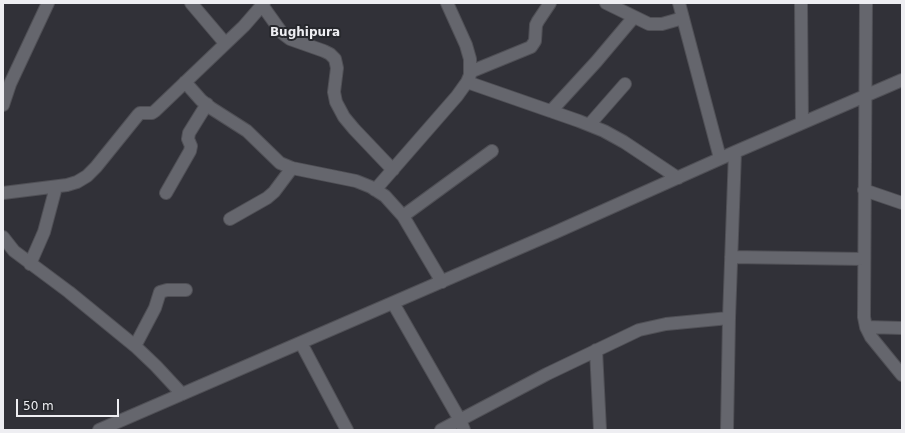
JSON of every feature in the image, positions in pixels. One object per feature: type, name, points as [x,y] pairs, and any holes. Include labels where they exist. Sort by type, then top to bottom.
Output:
[{"type":"street","points":[[3,105],[6,82],[48,3]]},
{"type":"street","points":[[191,3],[226,43]]},
{"type":"street","points":[[375,190],[457,96],[468,77],[470,59],[466,45],[448,3]]},
{"type":"street","points":[[468,77],[531,47],[535,41],[536,25],[550,3]]},
{"type":"street","points":[[606,3],[649,24],[656,25],[683,18]]},
{"type":"street","points":[[679,3],[720,158]]},
{"type":"street","points":[[801,3],[802,123]]},
{"type":"street","points":[[866,3],[864,317],[870,337],[902,375]]},
{"type":"street","points":[[3,193],[56,187],[77,182],[87,176],[140,113],[152,113],[155,111],[226,43],[263,4],[282,33],[290,39],[330,54],[334,59],[337,68],[334,92],[336,102],[344,117],[354,129],[393,170]]},
{"type":"street","points":[[551,111],[634,17]]},
{"type":"street","points":[[468,77],[589,125],[624,142],[678,178]]},
{"type":"street","points":[[98,430],[442,282],[720,158],[902,80]]},
{"type":"street","points":[[185,82],[207,104],[247,131],[280,163],[292,168],[356,181],[375,190],[395,206],[403,216],[442,282]]},
{"type":"street","points":[[589,125],[625,84]]},
{"type":"street","points":[[166,193],[190,151],[191,146],[188,138],[189,133],[207,104]]},
{"type":"street","points":[[403,216],[492,151]]},
{"type":"street","points":[[727,430],[729,318],[735,152]]},
{"type":"street","points":[[230,219],[267,198],[274,192],[292,168]]},
{"type":"street","points":[[30,264],[44,232],[56,187]]},
{"type":"street","points":[[864,190],[902,203]]},
{"type":"street","points":[[3,237],[14,251],[69,292],[135,346],[182,394]]},
{"type":"street","points":[[731,257],[864,259]]},
{"type":"street","points":[[135,346],[155,308],[160,292],[166,290],[186,290]]},
{"type":"street","points":[[393,303],[462,425]]},
{"type":"street","points":[[441,430],[462,425],[596,350],[639,330],[666,324],[729,318]]},
{"type":"street","points":[[866,327],[902,328]]},
{"type":"street","points":[[301,343],[347,430]]},
{"type":"street","points":[[596,350],[600,430]]},
{"type":"district","name":"Bughipura","points":[[305,33]]}]
